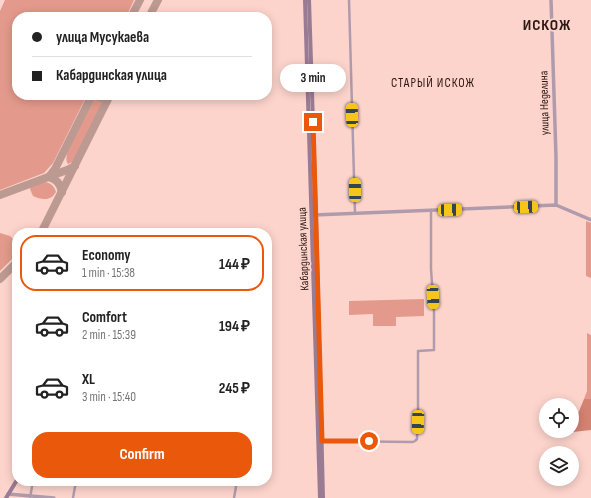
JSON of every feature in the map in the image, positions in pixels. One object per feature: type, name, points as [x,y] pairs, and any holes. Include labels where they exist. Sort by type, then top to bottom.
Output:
[{"type":"main road","name":"Кабардинская улица","points":[[305,0],[314,215]]},
{"type":"main road","name":"Кабардинская улица","points":[[309,0],[320,441],[323,498]]},
{"type":"main road","name":"Кабардинская улица","points":[[320,441],[320,498]]},
{"type":"main road","points":[[6,498],[13,486]]},
{"type":"street","points":[[349,0],[355,212]]},
{"type":"street","name":"улица Неделина","points":[[551,0],[556,205]]},
{"type":"street","points":[[314,215],[355,212],[556,205],[591,220]]},
{"type":"street","points":[[320,441],[413,442],[417,439],[418,351],[434,350],[431,269],[431,210]]},
{"type":"street","points":[[30,497],[32,486]]},
{"type":"street","points":[[73,498],[75,486]]},
{"type":"street","points":[[234,498],[236,486]]},
{"type":"street","points":[[8,494],[54,498]]},
{"type":"shaded area","points":[[5,0],[134,0],[128,12],[12,12],[12,100],[84,100],[53,163],[44,173],[0,190],[0,11]]},
{"type":"shaded area","points":[[93,100],[99,100],[102,103],[73,162],[68,164],[66,159],[68,150]]},
{"type":"shaded area","points":[[45,182],[51,184],[54,188],[56,192],[53,196],[48,199],[43,199],[33,196],[30,189],[31,187]]},
{"type":"shaded area","points":[[586,221],[591,223],[591,278],[586,276]]},
{"type":"shaded area","points":[[0,233],[12,238],[12,259],[0,271]]},
{"type":"shaded area","points":[[424,299],[424,316],[396,317],[396,326],[373,326],[373,314],[349,315],[349,301]]},
{"type":"shaded area","points":[[587,333],[591,335],[591,399],[584,399],[587,391]]},
{"type":"shaded area","points":[[584,399],[591,399],[591,430],[579,431],[579,411]]},
{"type":"taxiway","points":[[134,12],[140,0]]},
{"type":"taxiway","points":[[152,12],[158,0]]},
{"type":"taxiway","points":[[49,177],[55,169],[90,100]]},
{"type":"taxiway","points":[[44,228],[108,100]]},
{"type":"taxiway","points":[[0,195],[75,166]]},
{"type":"taxiway","points":[[49,177],[58,182],[62,192]]},
{"type":"taxiway","points":[[0,279],[12,267]]},
{"type":"district","name":"ИСКОЖ","points":[[547,24]]},
{"type":"district","name":"СТАРЫЙ ИСКОЖ","points":[[433,82]]},
{"type":"route","points":[[313,122],[322,441],[369,441]]}]
